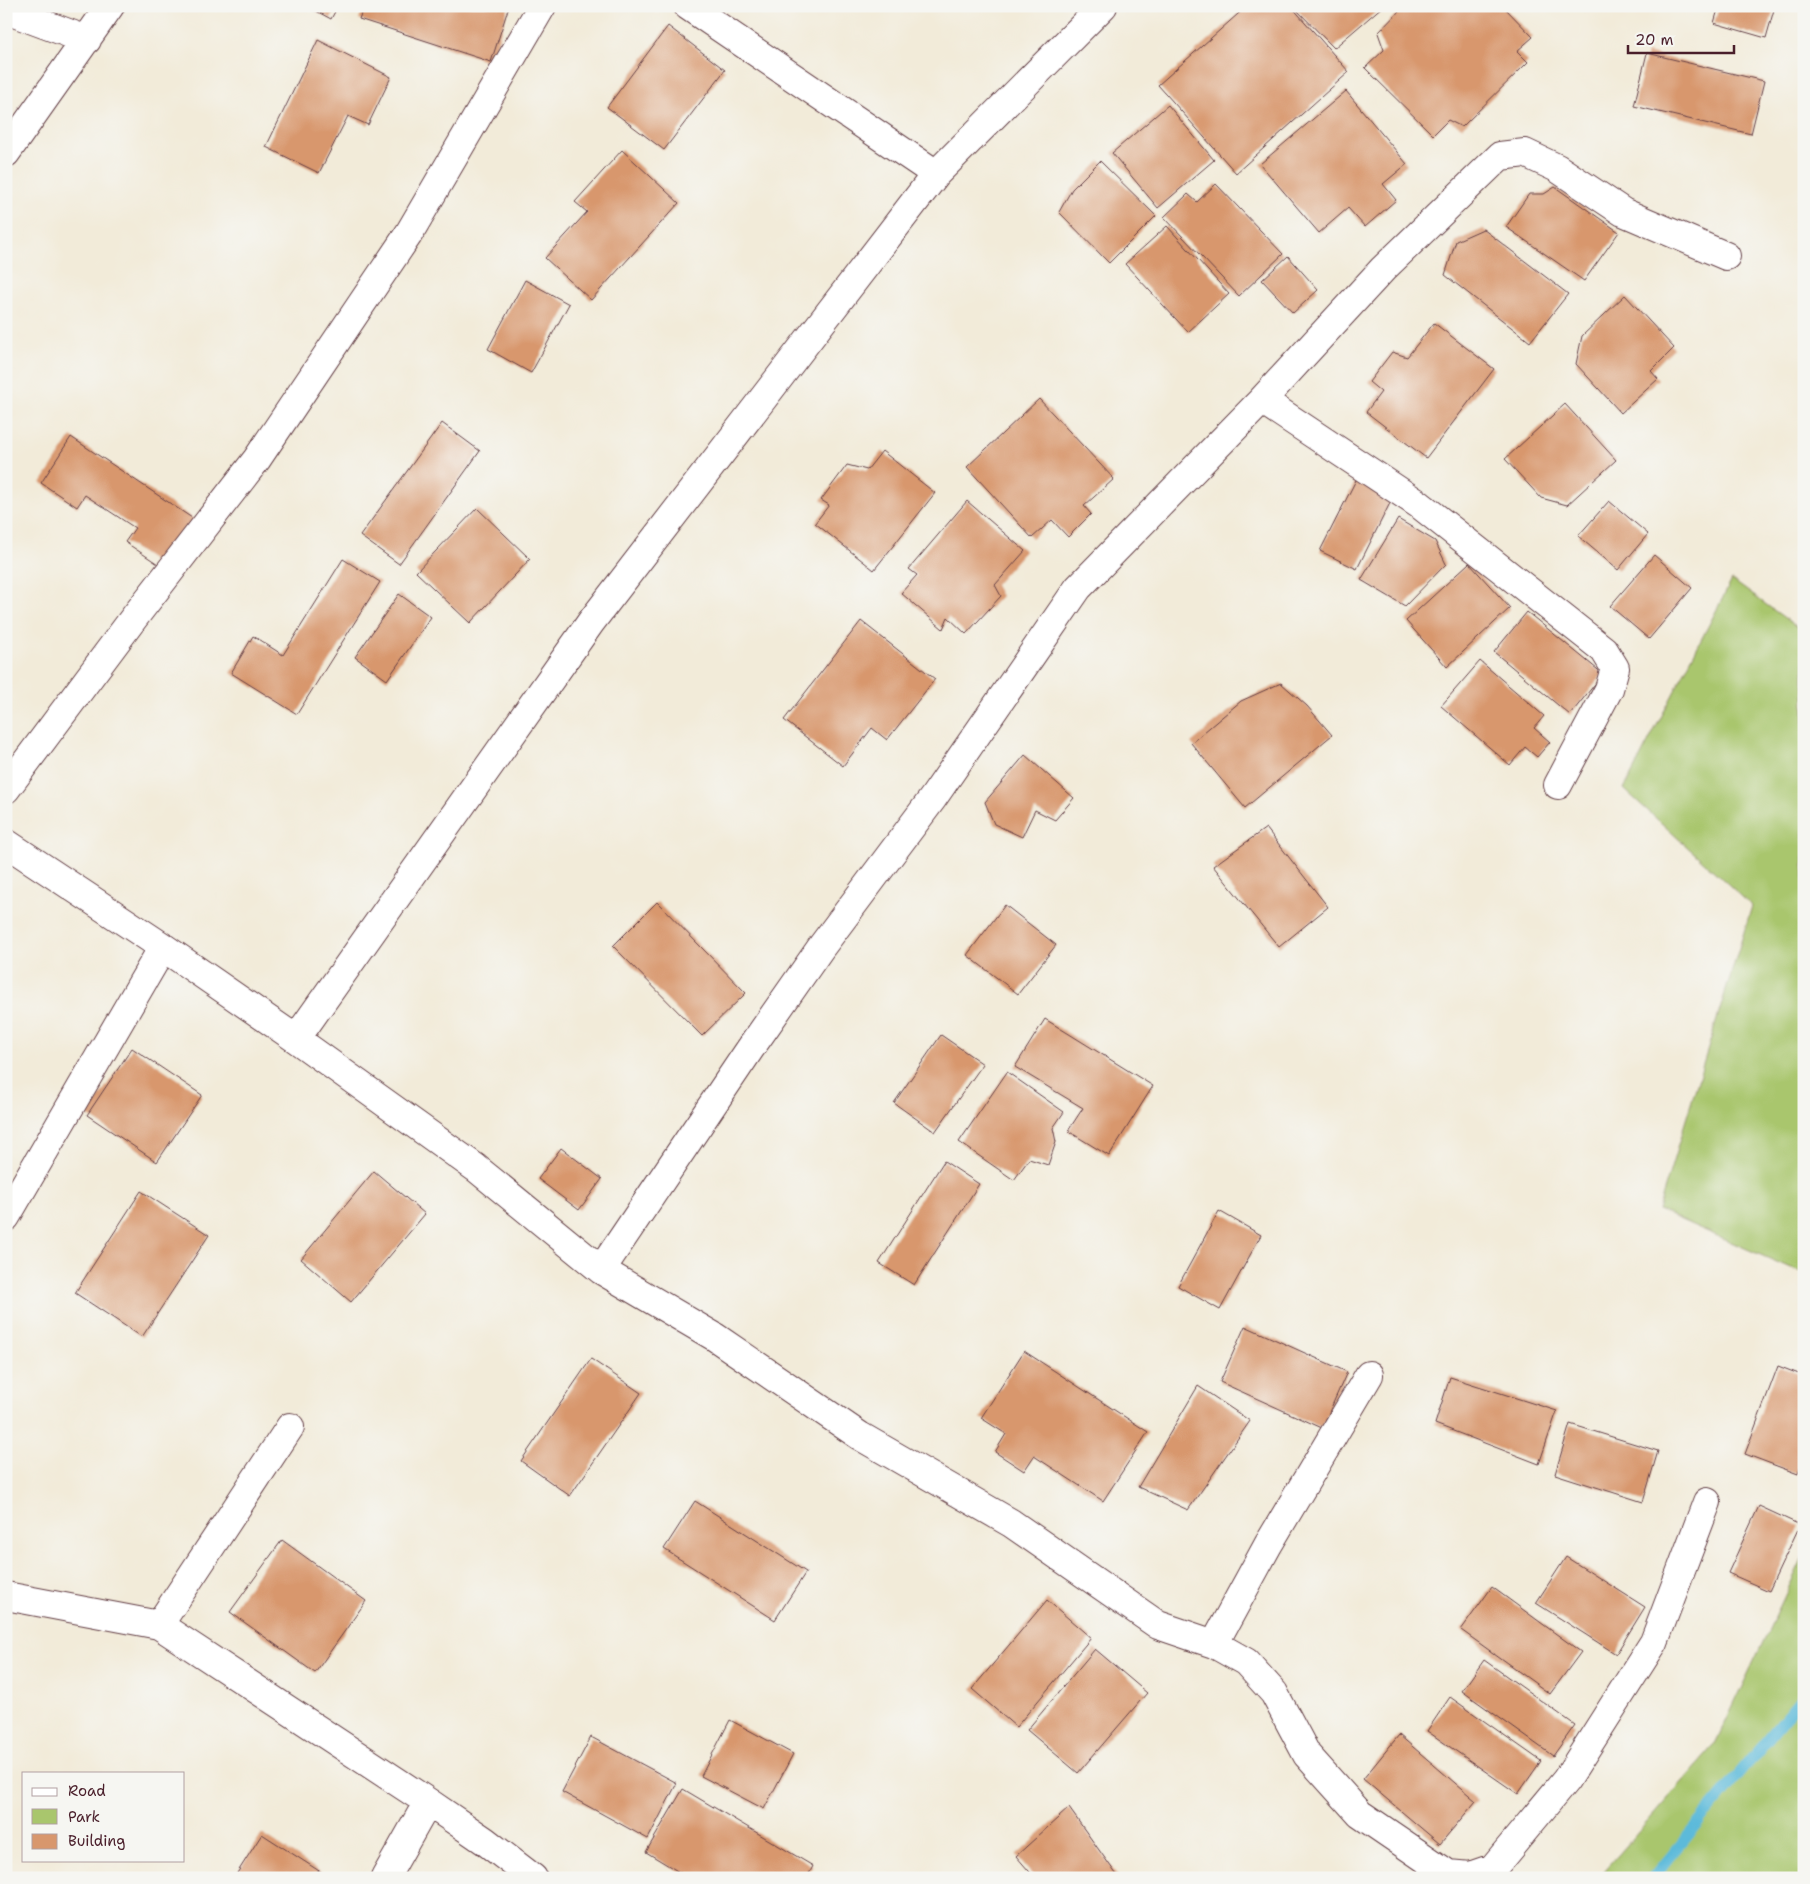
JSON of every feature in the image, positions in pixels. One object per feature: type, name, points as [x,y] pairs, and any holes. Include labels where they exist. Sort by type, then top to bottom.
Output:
[{"type":"street","points":[[6,153],[110,6]]},
{"type":"street","points":[[6,789],[133,619],[257,459],[408,235],[542,6]]},
{"type":"street","points":[[688,6],[936,174]]},
{"type":"street","points":[[296,1039],[591,622],[936,174],[1103,6]]},
{"type":"street","points":[[6,10],[87,40]]},
{"type":"street","points":[[601,1270],[783,1001],[933,798],[1078,588],[1262,400],[1383,269],[1500,156],[1525,153],[1556,168],[1623,212],[1726,256]]},
{"type":"street","points":[[1262,400],[1420,505],[1604,650],[1615,668],[1608,688],[1558,784]]},
{"type":"street","points":[[6,843],[296,1039],[476,1168],[601,1270],[715,1337],[860,1436],[1011,1523],[1158,1625],[1214,1644],[1246,1662],[1274,1693],[1307,1755],[1360,1814],[1448,1874],[1470,1876],[1493,1868],[1566,1780],[1654,1642],[1707,1502]]},
{"type":"street","points":[[6,1217],[163,948]]},
{"type":"street","points":[[1214,1644],[1268,1545],[1369,1375]]},
{"type":"street","points":[[158,1625],[290,1427]]},
{"type":"street","points":[[6,1596],[158,1625],[428,1802],[485,1841],[533,1878]]},
{"type":"street","points":[[385,1878],[428,1802]]},
{"type":"green space","points":[[1732,580],[1804,632],[1804,1274],[1658,1210],[1752,906],[1624,789]]},
{"type":"green space","points":[[1804,1555],[1804,1878],[1598,1878],[1714,1746]]},
{"type":"building","points":[[307,6],[338,6],[331,19]]},
{"type":"building","points":[[364,6],[509,6],[491,62],[359,19]]},
{"type":"building","points":[[1247,6],[1291,6],[1349,72],[1236,173],[1158,85]]},
{"type":"building","points":[[1293,6],[1383,6],[1334,48]]},
{"type":"building","points":[[1404,6],[1420,6],[1422,9],[1425,6],[1503,6],[1533,37],[1517,51],[1528,62],[1462,127],[1448,120],[1433,135],[1365,68],[1384,50],[1378,33]]},
{"type":"building","points":[[1719,6],[1775,6],[1766,38],[1714,23]]},
{"type":"building","points":[[668,26],[725,70],[664,150],[607,107]]},
{"type":"building","points":[[318,40],[391,77],[368,125],[348,116],[319,173],[266,147]]},
{"type":"building","points":[[1647,53],[1764,81],[1751,134],[1634,106]]},
{"type":"building","points":[[1346,91],[1407,164],[1383,184],[1396,200],[1365,227],[1348,208],[1319,233],[1260,164]]},
{"type":"building","points":[[1168,105],[1214,160],[1158,208],[1112,153]]},
{"type":"building","points":[[622,150],[679,203],[591,300],[545,258],[587,212],[575,202]]},
{"type":"building","points":[[1100,161],[1156,216],[1109,263],[1059,212],[1072,189]]},
{"type":"building","points":[[1216,184],[1283,254],[1239,296],[1164,217],[1188,194],[1197,202]]},
{"type":"building","points":[[1555,187],[1619,232],[1584,281],[1506,227],[1529,194],[1544,194]]},
{"type":"building","points":[[1167,226],[1229,294],[1188,332],[1125,264]]},
{"type":"building","points":[[1483,229],[1568,294],[1530,342],[1445,275],[1456,241]]},
{"type":"building","points":[[1288,256],[1318,290],[1293,313],[1262,280]]},
{"type":"building","points":[[525,280],[569,304],[531,373],[488,349]]},
{"type":"building","points":[[1625,295],[1674,348],[1651,371],[1658,379],[1621,413],[1576,364],[1582,336]]},
{"type":"building","points":[[1434,323],[1494,369],[1426,458],[1366,412],[1381,392],[1369,382],[1392,352],[1407,357]]},
{"type":"building","points":[[1039,399],[1114,479],[1084,506],[1091,514],[1068,537],[1052,520],[1032,538],[967,467]]},
{"type":"building","points":[[1565,404],[1616,460],[1567,505],[1541,498],[1505,459]]},
{"type":"building","points":[[442,423],[480,451],[399,564],[360,536]]},
{"type":"building","points":[[71,437],[195,520],[164,568],[125,542],[135,528],[85,495],[77,507],[41,483]]},
{"type":"building","points":[[882,451],[935,493],[874,570],[815,523],[829,505],[821,500],[847,465],[867,470]]},
{"type":"building","points":[[1357,478],[1393,497],[1357,569],[1320,551]]},
{"type":"building","points":[[967,501],[1025,551],[995,585],[1001,596],[966,634],[948,617],[943,629],[901,593],[917,575],[909,569]]},
{"type":"building","points":[[1609,501],[1648,534],[1618,570],[1578,536]]},
{"type":"building","points":[[477,508],[530,559],[470,623],[416,572]]},
{"type":"building","points":[[1398,519],[1435,541],[1446,564],[1405,606],[1361,580]]},
{"type":"building","points":[[1654,555],[1692,588],[1649,639],[1610,606]]},
{"type":"building","points":[[343,559],[380,582],[297,714],[231,673],[253,636],[283,655]]},
{"type":"building","points":[[1469,563],[1510,608],[1447,667],[1406,621]]},
{"type":"building","points":[[399,594],[431,617],[387,680],[355,657]]},
{"type":"building","points":[[1527,612],[1603,674],[1570,715],[1494,652]]},
{"type":"building","points":[[861,621],[935,679],[887,740],[872,728],[843,766],[784,720]]},
{"type":"building","points":[[1480,661],[1544,716],[1534,728],[1550,742],[1537,757],[1525,747],[1510,765],[1441,706]]},
{"type":"building","points":[[1281,683],[1307,706],[1332,735],[1245,808],[1191,743],[1241,701]]},
{"type":"building","points":[[1025,755],[1074,798],[1055,820],[1035,810],[1022,837],[994,824],[985,802]]},
{"type":"building","points":[[1266,828],[1328,907],[1279,947],[1213,866]]},
{"type":"building","points":[[657,902],[746,993],[702,1036],[613,946]]},
{"type":"building","points":[[1005,905],[1056,945],[1018,994],[967,955]]},
{"type":"building","points":[[1045,1019],[1153,1086],[1109,1156],[1068,1131],[1083,1108],[1015,1067]]},
{"type":"building","points":[[941,1035],[983,1064],[935,1132],[894,1103]]},
{"type":"building","points":[[132,1048],[202,1095],[157,1162],[87,1115]]},
{"type":"building","points":[[1007,1072],[1064,1112],[1053,1128],[1056,1142],[1048,1165],[1029,1159],[1014,1180],[959,1142]]},
{"type":"building","points":[[561,1148],[602,1179],[579,1210],[538,1179]]},
{"type":"building","points":[[944,1161],[979,1184],[914,1285],[879,1263]]},
{"type":"building","points":[[374,1171],[425,1214],[351,1302],[301,1259]]},
{"type":"building","points":[[141,1191],[209,1235],[142,1337],[75,1293]]},
{"type":"building","points":[[1219,1211],[1261,1235],[1220,1310],[1178,1286]]},
{"type":"building","points":[[1245,1326],[1347,1372],[1322,1428],[1220,1382]]},
{"type":"building","points":[[1024,1351],[1148,1432],[1103,1501],[1034,1456],[1024,1471],[995,1452],[1006,1434],[981,1418]]},
{"type":"building","points":[[591,1359],[641,1393],[570,1496],[521,1461]]},
{"type":"building","points":[[1778,1366],[1804,1376],[1804,1457],[1798,1474],[1745,1454]]},
{"type":"building","points":[[1450,1377],[1557,1411],[1539,1464],[1435,1424]]},
{"type":"building","points":[[1198,1386],[1250,1421],[1188,1510],[1138,1487]]},
{"type":"building","points":[[1570,1424],[1658,1451],[1643,1502],[1555,1474]]},
{"type":"building","points":[[695,1501],[806,1572],[775,1620],[664,1549]]},
{"type":"building","points":[[1759,1506],[1800,1525],[1769,1591],[1728,1573]]},
{"type":"building","points":[[282,1540],[366,1601],[315,1673],[230,1612]]},
{"type":"building","points":[[1566,1557],[1645,1607],[1616,1654],[1536,1603]]},
{"type":"building","points":[[1492,1587],[1581,1652],[1550,1694],[1461,1630]]},
{"type":"building","points":[[1047,1600],[1091,1638],[1016,1727],[972,1689]]},
{"type":"building","points":[[1095,1649],[1147,1693],[1078,1773],[1027,1730]]},
{"type":"building","points":[[1484,1660],[1575,1725],[1553,1756],[1462,1691]]},
{"type":"building","points":[[1450,1697],[1541,1761],[1518,1794],[1427,1731]]},
{"type":"building","points":[[730,1720],[793,1754],[764,1809],[701,1776]]},
{"type":"building","points":[[1399,1735],[1476,1801],[1440,1844],[1363,1779]]},
{"type":"building","points":[[591,1737],[677,1783],[648,1839],[562,1792]]},
{"type":"building","points":[[683,1789],[813,1866],[807,1878],[689,1878],[646,1852]]},
{"type":"building","points":[[1069,1808],[1119,1878],[1035,1878],[1016,1856]]},
{"type":"building","points":[[262,1834],[330,1878],[234,1878]]},
{"type":"waterway","points":[[1653,1878],[1804,1695]]}]
